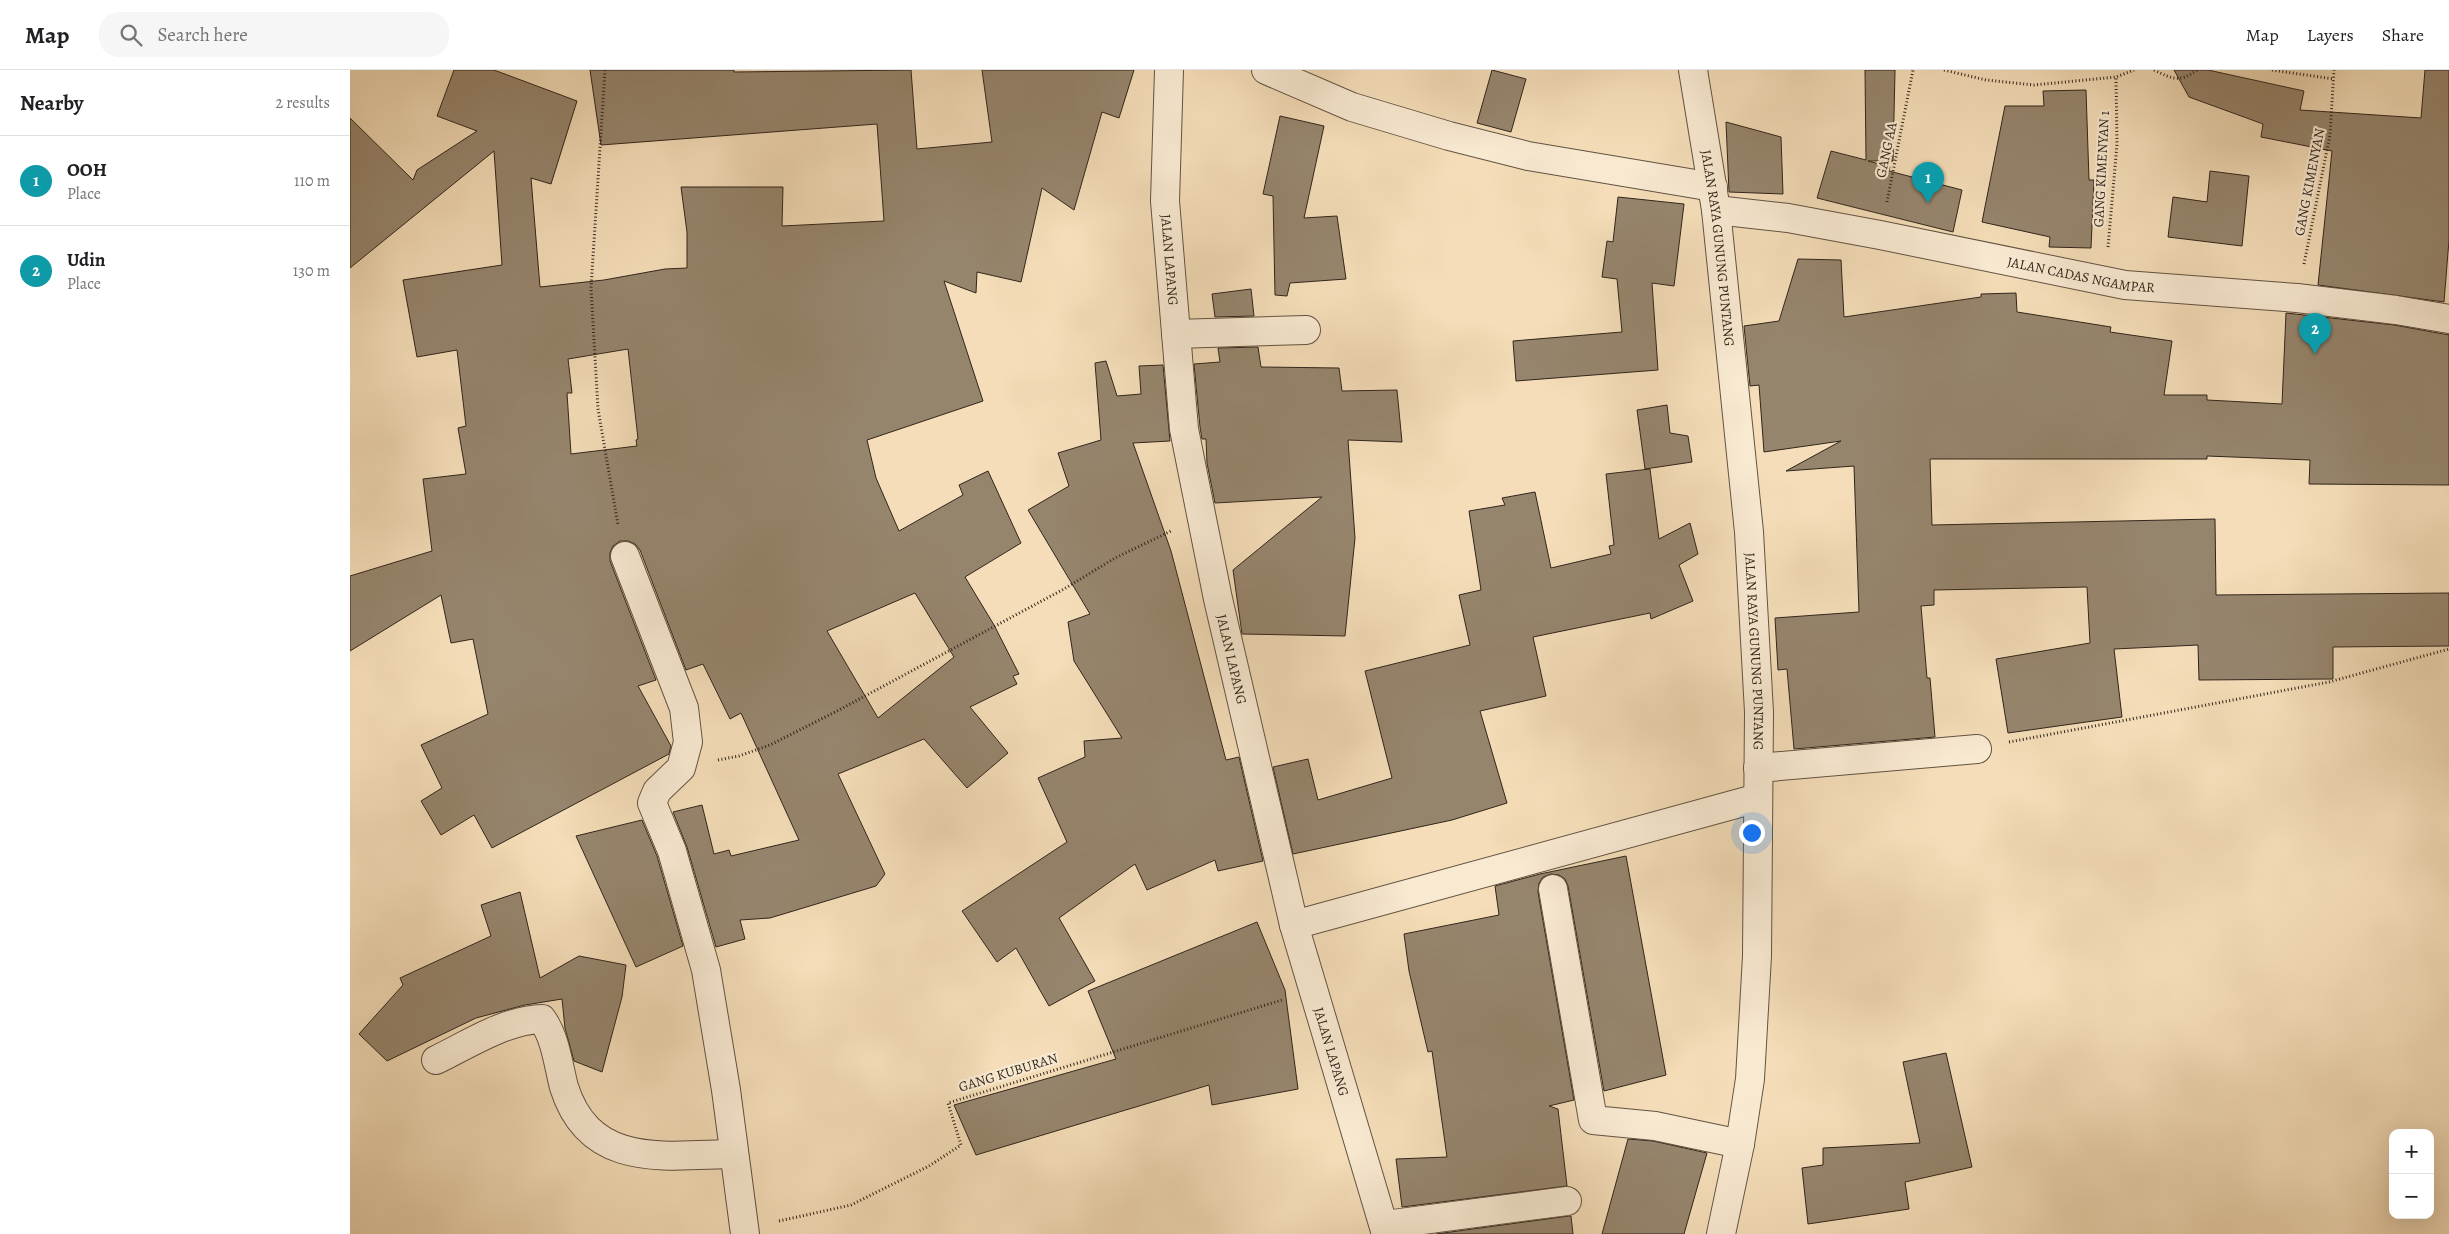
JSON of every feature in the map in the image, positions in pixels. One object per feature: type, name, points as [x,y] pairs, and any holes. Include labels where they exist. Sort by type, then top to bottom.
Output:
[{"type":"street","name":"JALAN LAPANG","points":[[1169,70],[1165,201],[1184,429],[1218,599],[1294,925],[1385,1230]]},
{"type":"street","name":"JALAN CADAS NGAMPAR","points":[[1266,70],[1352,107],[1449,136],[1714,198],[1788,218],[2125,285],[2297,298],[2396,310],[2449,319]]},
{"type":"street","name":"JALAN RAYA GUNUNG PUNTANG","points":[[1694,70],[1714,198],[1748,532],[1759,712],[1757,956],[1750,1079],[1740,1144],[1721,1234]]},
{"type":"street","points":[[1176,334],[1306,330]]},
{"type":"street","points":[[625,556],[684,708],[688,742],[681,768],[657,791],[652,803],[672,851],[706,970],[744,1232]]},
{"type":"street","points":[[1758,768],[1976,748]]},
{"type":"street","points":[[1294,925],[1758,798]]},
{"type":"street","points":[[1553,889],[1593,1120],[1655,1126],[1740,1144]]},
{"type":"street","points":[[436,1060],[506,1026],[526,1019],[542,1019],[550,1029],[565,1088],[574,1110],[582,1125],[597,1136],[624,1151],[655,1156],[734,1154]]},
{"type":"street","points":[[1385,1230],[1567,1201]]},
{"type":"path","points":[[605,70],[592,288],[598,409],[609,480],[625,556]]},
{"type":"path","name":"GANG AA","points":[[1880,235],[1913,70]]},
{"type":"path","points":[[1944,70],[1986,80],[2034,84],[2116,77],[2134,70]]},
{"type":"path","points":[[2154,70],[2171,78],[2184,79],[2198,70]]},
{"type":"path","points":[[2272,70],[2334,79]]},
{"type":"path","name":"GANG KIMENYAN","points":[[2297,298],[2330,135],[2334,70]]},
{"type":"path","name":"GANG KIMENYAN 1","points":[[2105,280],[2117,144],[2116,77]]},
{"type":"path","points":[[681,768],[739,756],[770,745],[1064,589],[1115,558],[1202,516]]},
{"type":"path","points":[[1976,748],[2329,682],[2449,649]]},
{"type":"path","name":"GANG KUBURAN","points":[[744,1232],[851,1205],[929,1166],[961,1145],[948,1103],[1313,990]]},
{"type":"building","points":[[454,70],[494,70],[577,101],[551,184],[531,178],[540,287],[604,280],[665,269],[687,268],[687,232],[681,187],[783,187],[782,226],[884,221],[877,124],[601,145],[590,70],[734,70],[734,72],[911,70],[917,149],[992,142],[982,70],[1134,70],[1119,118],[1102,112],[1074,210],[1042,188],[1021,282],[977,272],[976,293],[944,281],[983,401],[867,440],[876,478],[899,531],[963,495],[959,485],[988,471],[1021,543],[965,577],[994,625],[1019,674],[1013,676],[1017,684],[970,707],[1008,753],[967,788],[924,739],[838,774],[885,874],[876,886],[770,918],[740,920],[745,939],[716,947],[687,847],[673,812],[702,805],[714,854],[729,850],[731,856],[799,840],[741,713],[730,719],[703,664],[686,670],[640,550],[635,544],[628,541],[620,541],[613,546],[610,553],[610,561],[656,680],[638,686],[671,746],[669,754],[492,848],[474,815],[441,835],[421,801],[442,788],[421,745],[488,714],[473,639],[451,643],[441,595],[350,651],[350,576],[432,551],[423,479],[466,474],[458,428],[466,426],[457,350],[417,357],[403,280],[502,265],[494,151],[350,268],[350,118],[413,180],[417,170],[477,131],[437,116]],"holes":[[[628,349],[638,439],[636,440],[637,446],[571,454],[567,393],[572,393],[568,359]],[[915,593],[954,657],[878,718],[827,631]]]},
{"type":"building","points":[[1492,70],[1526,79],[1511,132],[1477,123]]},
{"type":"building","points":[[1865,70],[1895,70],[1893,161],[1868,161],[1890,167],[1889,171],[1962,190],[1953,232],[1817,198],[1831,151],[1866,160]]},
{"type":"building","points":[[2174,70],[2208,70],[2304,91],[2300,110],[2421,118],[2425,70],[2449,70],[2449,240],[2444,302],[2318,285],[2332,151],[2261,137],[2263,124],[2189,97]]},
{"type":"building","points":[[2086,90],[2089,180],[2094,180],[2091,248],[2049,247],[2050,237],[1982,222],[2005,106],[2044,106],[2043,91]]},
{"type":"building","points":[[1280,116],[1324,126],[1304,218],[1337,216],[1346,279],[1290,283],[1287,296],[1275,295],[1273,196],[1263,194]]},
{"type":"building","points":[[1726,122],[1781,137],[1783,194],[1729,192]]},
{"type":"building","points":[[2210,171],[2249,176],[2242,246],[2168,237],[2173,197],[2207,202]]},
{"type":"building","points":[[1618,197],[1684,204],[1674,286],[1652,283],[1658,370],[1516,381],[1513,341],[1622,332],[1617,279],[1602,277],[1607,241],[1613,242]]},
{"type":"building","points":[[1798,259],[1841,260],[1844,317],[1981,297],[1981,294],[2016,293],[2017,312],[2111,327],[2110,332],[2172,341],[2164,395],[2207,395],[2207,400],[2282,404],[2286,313],[2394,325],[2449,335],[2449,485],[2309,484],[2310,460],[2207,456],[2207,459],[1930,459],[1932,525],[2215,519],[2216,595],[2449,593],[2449,646],[2333,647],[2333,679],[2199,680],[2198,645],[2114,649],[2122,717],[2008,733],[1996,659],[2090,643],[2087,587],[1934,590],[1934,605],[1921,606],[1927,678],[1930,678],[1935,737],[1794,749],[1787,669],[1778,670],[1775,618],[1859,612],[1854,466],[1786,471],[1841,441],[1764,452],[1759,385],[1750,386],[1744,326],[1779,321]]},
{"type":"building","points":[[1251,289],[1254,316],[1215,317],[1212,294]]},
{"type":"building","points":[[1258,347],[1261,367],[1339,368],[1342,391],[1397,390],[1402,442],[1348,440],[1355,538],[1345,636],[1242,634],[1233,570],[1322,497],[1215,503],[1207,463],[1206,439],[1202,439],[1200,427],[1194,364],[1220,362],[1218,348]]},
{"type":"building","points":[[1106,361],[1117,396],[1141,394],[1139,366],[1163,365],[1170,441],[1133,443],[1171,551],[1226,760],[1239,757],[1263,861],[1218,871],[1215,860],[1147,890],[1135,864],[1059,918],[1095,981],[1049,1006],[1016,948],[997,962],[962,911],[1067,842],[1038,778],[1085,757],[1084,741],[1122,738],[1074,661],[1068,622],[1090,614],[1028,510],[1069,486],[1058,453],[1101,440],[1095,363]]},
{"type":"building","points":[[1667,405],[1670,433],[1688,436],[1692,462],[1645,469],[1637,410]]},
{"type":"building","points":[[1650,469],[1659,539],[1690,523],[1698,554],[1679,565],[1693,601],[1651,619],[1650,613],[1533,637],[1546,696],[1480,711],[1507,803],[1452,820],[1293,854],[1273,767],[1308,759],[1318,800],[1392,778],[1365,671],[1470,645],[1459,595],[1481,590],[1469,511],[1505,505],[1502,498],[1535,492],[1551,568],[1611,554],[1609,546],[1614,545],[1606,474]]},
{"type":"building","points":[[642,820],[657,856],[683,946],[636,967],[576,836]]},
{"type":"building","points":[[1626,856],[1666,1075],[1604,1091],[1568,886],[1565,879],[1559,875],[1551,874],[1543,877],[1539,883],[1538,892],[1574,1100],[1549,1106],[1558,1109],[1567,1186],[1402,1207],[1396,1159],[1447,1157],[1432,1051],[1428,1052],[1409,971],[1404,934],[1499,915],[1495,886],[1540,874]]},
{"type":"building","points":[[520,892],[540,978],[579,956],[626,965],[622,997],[602,1072],[574,1061],[565,1028],[562,999],[525,1005],[476,1018],[387,1061],[359,1034],[403,985],[400,978],[491,936],[481,905]]},
{"type":"building","points":[[1257,922],[1285,990],[1298,1089],[1212,1105],[1209,1085],[976,1155],[954,1105],[1116,1059],[1088,991]]},
{"type":"building","points":[[1946,1053],[1972,1167],[1905,1182],[1909,1209],[1808,1224],[1802,1168],[1823,1165],[1823,1148],[1920,1143],[1903,1062]]},
{"type":"building","points":[[1628,1139],[1653,1141],[1707,1153],[1684,1234],[1602,1234]]},
{"type":"building","points":[[1569,1216],[1571,1216],[1573,1234],[1436,1234]]},
{"type":"place","name":"OOH","points":[[1928,203]]},
{"type":"place","name":"Udin","points":[[2315,354]]}]
